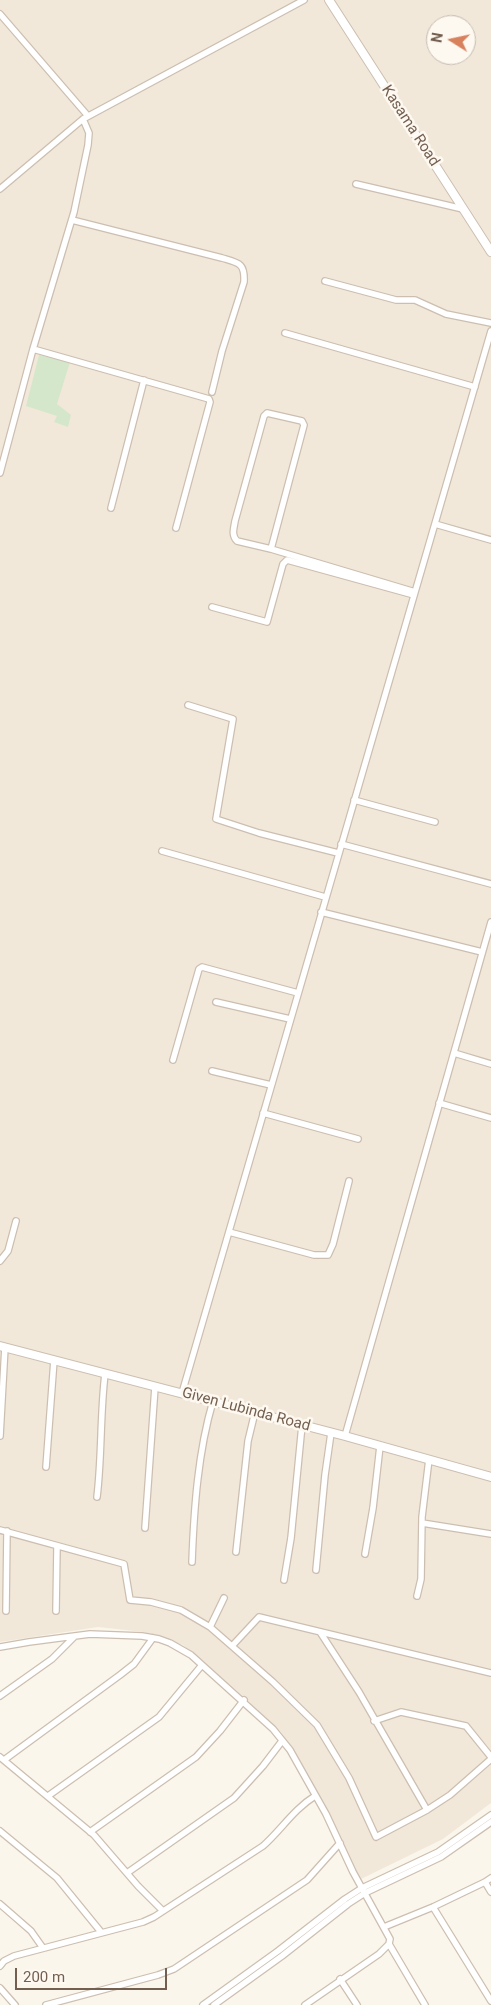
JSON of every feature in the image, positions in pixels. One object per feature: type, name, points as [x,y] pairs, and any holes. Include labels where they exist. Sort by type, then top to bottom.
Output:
[{"type":"street","points":[[0,189],[86,118],[304,0]]},
{"type":"street","name":"Kasama Road","points":[[328,0],[491,252]]},
{"type":"street","points":[[0,14],[86,118],[89,134],[72,220],[0,473]]},
{"type":"street","points":[[356,184],[463,209]]},
{"type":"street","points":[[72,220],[239,264],[244,271],[244,282],[222,351],[212,392]]},
{"type":"street","points":[[325,281],[396,300],[414,300],[446,314],[491,323]]},
{"type":"street","points":[[182,1394],[491,331]]},
{"type":"street","points":[[284,332],[475,387]]},
{"type":"street","points":[[34,349],[205,397],[210,402],[176,528]]},
{"type":"street","points":[[111,508],[144,380]]},
{"type":"street","points":[[271,549],[304,425],[302,422],[267,413],[264,416],[233,531],[237,541],[271,549],[415,593]]},
{"type":"street","points":[[435,524],[491,540]]},
{"type":"street","points":[[212,607],[266,622],[283,564],[287,560],[415,593]]},
{"type":"street","points":[[188,705],[233,719],[216,818],[259,833],[338,854]]},
{"type":"street","points":[[354,800],[435,822]]},
{"type":"street","points":[[341,844],[491,884]]},
{"type":"street","points":[[162,851],[325,897]]},
{"type":"street","points":[[321,912],[482,952]]},
{"type":"street","points":[[345,1436],[491,922]]},
{"type":"street","points":[[173,1060],[202,967],[298,993]]},
{"type":"street","points":[[216,1002],[290,1019]]},
{"type":"street","points":[[454,1053],[491,1064]]},
{"type":"street","points":[[212,1071],[271,1084]]},
{"type":"street","points":[[439,1103],[491,1118]]},
{"type":"street","points":[[263,1114],[358,1140]]},
{"type":"street","points":[[229,1232],[314,1255],[328,1255],[333,1244],[349,1181]]},
{"type":"street","points":[[0,1261],[8,1251],[16,1221]]},
{"type":"street","points":[[0,1436],[3,1347]]},
{"type":"street","name":"Given Lubinda Road","points":[[3,1347],[255,1412],[491,1477]]},
{"type":"street","points":[[46,1467],[54,1360]]},
{"type":"street","points":[[97,1497],[101,1461],[102,1402],[105,1374]]},
{"type":"street","points":[[145,1528],[155,1387]]},
{"type":"street","points":[[192,1562],[200,1459],[203,1438],[213,1401]]},
{"type":"street","points":[[236,1552],[248,1441],[255,1412]]},
{"type":"street","points":[[284,1580],[291,1538],[302,1425]]},
{"type":"street","points":[[316,1570],[331,1433]]},
{"type":"street","points":[[365,1554],[373,1508],[380,1446]]},
{"type":"street","points":[[417,1596],[429,1460]]},
{"type":"street","points":[[422,1523],[491,1534]]},
{"type":"street","points":[[6,1611],[3,1530],[57,1547],[124,1564],[130,1600],[151,1602],[181,1610],[210,1627],[274,1682],[317,1725],[349,1778],[376,1837],[427,1810],[450,1795],[491,1758],[466,1726],[401,1712],[374,1721]]},
{"type":"street","points":[[56,1611],[57,1547]]},
{"type":"street","points":[[210,1627],[224,1598]]},
{"type":"street","points":[[232,1646],[259,1617],[491,1673]]},
{"type":"street","points":[[320,1632],[359,1692],[427,1810]]},
{"type":"street","points":[[0,1647],[90,1634],[153,1638],[170,1643],[192,1655],[244,1700],[273,1729],[282,1741],[315,1796],[363,1891],[384,1927],[390,1939],[389,1944],[425,2005]]},
{"type":"street","points":[[0,1696],[52,1659],[75,1636]]},
{"type":"street","points":[[153,1638],[134,1664],[120,1676],[2,1759],[90,1832],[163,1911]]},
{"type":"street","points":[[48,1796],[159,1717],[178,1697],[202,1665]]},
{"type":"street","points":[[90,1832],[196,1757],[220,1731],[244,1700]]},
{"type":"street","points":[[127,1873],[234,1798],[263,1766],[282,1741]]},
{"type":"street","points":[[0,1966],[4,1961],[14,1956],[143,1922],[154,1917],[263,1846],[275,1836],[301,1804],[315,1796]]},
{"type":"street","points":[[203,2005],[363,1891],[438,1852],[491,1815]]},
{"type":"street","points":[[214,2005],[363,1891],[441,1857],[491,1822]]},
{"type":"street","points":[[0,1831],[57,1878],[101,1932]]},
{"type":"street","points":[[46,2005],[174,1970],[307,1880],[340,1843]]},
{"type":"street","points":[[384,1927],[433,1907],[491,1878]]},
{"type":"street","points":[[485,1882],[491,1892]]},
{"type":"street","points":[[0,1904],[31,1931],[43,1948]]},
{"type":"street","points":[[433,1907],[491,2001]]},
{"type":"street","points":[[305,2005],[340,1979],[379,1954],[389,1944]]},
{"type":"street","points":[[340,1979],[357,2005]]},
{"type":"street","points":[[0,1988],[14,2005]]},
{"type":"street","points":[[0,1999],[6,1995]]},
{"type":"shaded area","points":[[0,0],[491,0],[491,1803],[443,1839],[359,1880],[316,1789],[281,1732],[236,1690],[183,1645],[143,1632],[98,1627],[0,1642]]},
{"type":"green space","points":[[39,355],[70,362],[57,404],[71,415],[68,427],[54,422],[57,416],[26,406]]}]
